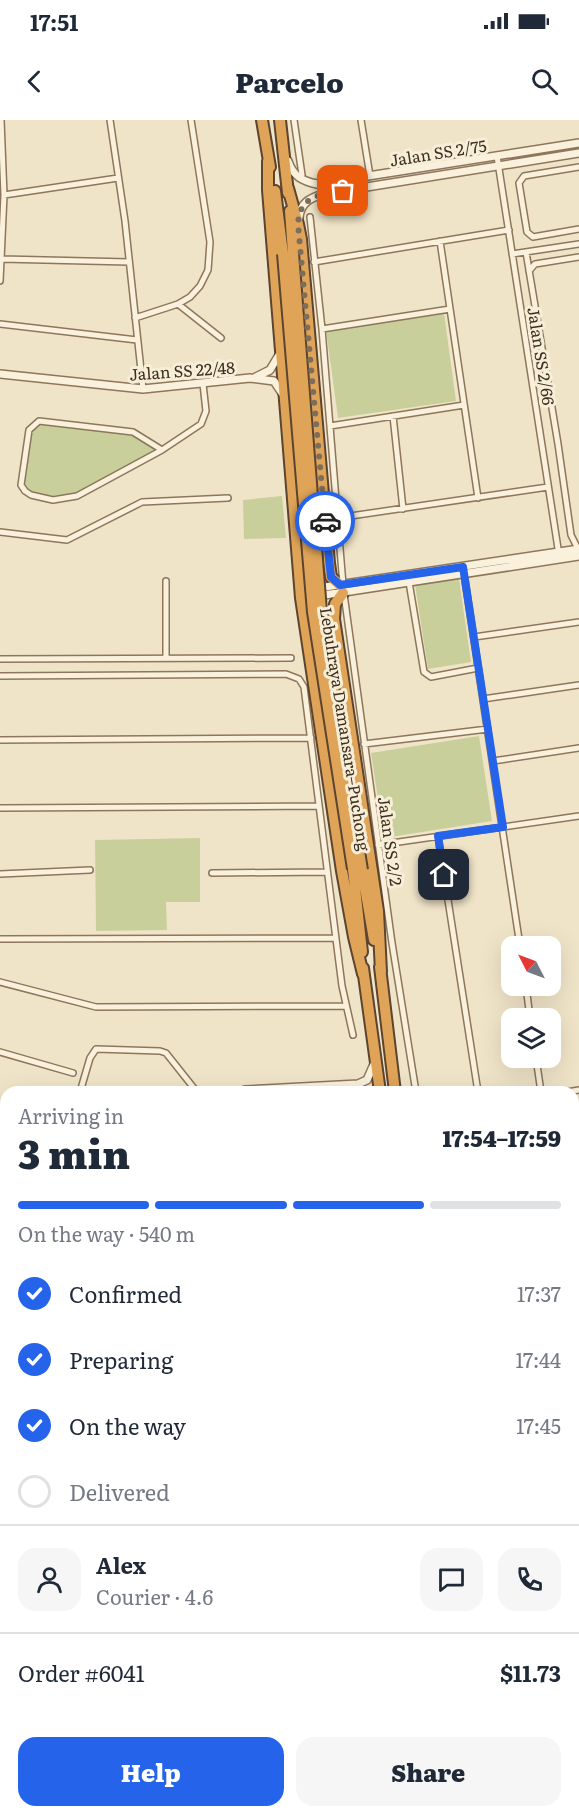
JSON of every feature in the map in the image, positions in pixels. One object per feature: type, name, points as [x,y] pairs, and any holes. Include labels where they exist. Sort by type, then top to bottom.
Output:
[{"type":"highway","name":"Lebuhraya Damansara–Puchong","points":[[262,120],[268,161],[288,254]]},
{"type":"highway","name":"Lebuhraya Damansara–Puchong","points":[[280,120],[288,188],[288,254],[313,612],[357,869],[381,972],[394,1086]]},
{"type":"highway","points":[[268,161],[268,190],[301,594],[342,871],[363,974]]},
{"type":"highway","points":[[288,188],[298,224],[329,563],[331,577],[342,588],[333,609],[378,911],[381,972]]},
{"type":"highway","points":[[299,571],[309,577],[318,576],[325,571],[329,563]]},
{"type":"highway","points":[[304,616],[315,604],[327,605],[333,609]]},
{"type":"highway","name":"Lebuhraya Damansara–Puchong","points":[[357,869],[363,974],[379,1086]]},
{"type":"street","points":[[0,281],[4,195],[1,120]]},
{"type":"street","points":[[110,120],[143,389]]},
{"type":"street","points":[[135,318],[178,304],[190,297],[200,286],[208,270],[210,242],[191,120]]},
{"type":"street","points":[[294,120],[302,175]]},
{"type":"street","points":[[361,120],[370,176]]},
{"type":"street","name":"Jalan SS 2/75","points":[[284,150],[291,170],[304,181],[317,184],[579,143]]},
{"type":"street","name":"Jalan SS 2/75","points":[[298,224],[299,213],[306,201],[323,194],[579,153]]},
{"type":"street","name":"Jalan SS 2/66","points":[[497,156],[559,556]]},
{"type":"street","points":[[579,167],[524,176],[519,183],[529,235],[533,237],[579,229]]},
{"type":"street","points":[[4,195],[118,178]]},
{"type":"street","name":"Jalan SS 2/2","points":[[310,217],[322,329],[342,588],[415,1086]]},
{"type":"street","points":[[314,262],[509,230]]},
{"type":"street","points":[[440,241],[478,498]]},
{"type":"street","points":[[512,254],[579,244]]},
{"type":"street","points":[[526,252],[571,536],[579,549],[559,556]]},
{"type":"street","points":[[529,271],[535,264],[579,257]]},
{"type":"street","points":[[2,259],[129,262]]},
{"type":"street","points":[[178,304],[221,338]]},
{"type":"street","points":[[322,329],[450,309]]},
{"type":"street","points":[[0,324],[137,340]]},
{"type":"street","points":[[250,378],[265,374],[270,370],[281,350]]},
{"type":"street","name":"Jalan SS 22/48","points":[[0,374],[143,389],[250,378],[274,381],[280,387],[284,399]]},
{"type":"street","points":[[162,450],[133,432],[39,421],[28,430],[21,485],[31,495],[53,500],[77,496],[162,450],[201,424],[206,411],[202,384]]},
{"type":"street","points":[[330,426],[464,405]]},
{"type":"street","points":[[393,416],[403,508]]},
{"type":"street","points":[[337,518],[548,487]]},
{"type":"street","points":[[0,532],[67,540],[142,502],[228,498]]},
{"type":"street","points":[[301,594],[559,556],[579,556]]},
{"type":"street","points":[[342,588],[409,582],[463,571]]},
{"type":"street","points":[[463,571],[519,936]]},
{"type":"street","points":[[166,581],[166,658]]},
{"type":"street","points":[[409,582],[424,672],[431,677],[478,668]]},
{"type":"street","points":[[474,637],[579,622]]},
{"type":"street","points":[[0,659],[291,658]]},
{"type":"street","points":[[0,676],[286,674],[299,679],[304,687],[345,1006],[353,1035]]},
{"type":"street","points":[[483,699],[579,685]]},
{"type":"street","points":[[364,744],[488,729]]},
{"type":"street","points":[[0,740],[311,738]]},
{"type":"street","points":[[493,761],[579,748]]},
{"type":"street","points":[[0,808],[319,806]]},
{"type":"street","points":[[378,845],[579,816]]},
{"type":"street","points":[[438,836],[477,1086]]},
{"type":"street","points":[[0,874],[90,870]]},
{"type":"street","points":[[212,873],[327,872]]},
{"type":"street","points":[[0,939],[336,938]]},
{"type":"street","points":[[0,982],[96,1007],[345,1006]]},
{"type":"street","points":[[82,1086],[90,1058],[96,1049],[166,1053],[192,1086]]},
{"type":"street","points":[[0,1052],[74,1073]]},
{"type":"street","points":[[320,1086],[358,1084],[367,1080],[376,1060]]},
{"type":"street","points":[[537,1068],[540,1086]]},
{"type":"green space","points":[[444,313],[456,401],[338,418],[326,330]]},
{"type":"green space","points":[[41,422],[132,432],[160,450],[98,484],[62,497],[46,499],[33,495],[24,484],[31,432]]},
{"type":"green space","points":[[282,496],[286,538],[244,539],[243,500]]},
{"type":"green space","points":[[459,579],[471,662],[428,669],[415,585]]},
{"type":"green space","points":[[479,736],[492,821],[384,838],[371,753]]},
{"type":"green space","points":[[200,838],[200,902],[166,902],[167,930],[96,931],[95,840]]},
{"type":"way so far","points":[[325,521],[298,224],[299,213],[306,201],[323,194],[343,191]]},
{"type":"route","points":[[325,521],[331,577],[340,585],[463,567],[503,827],[438,836],[444,875]]}]
